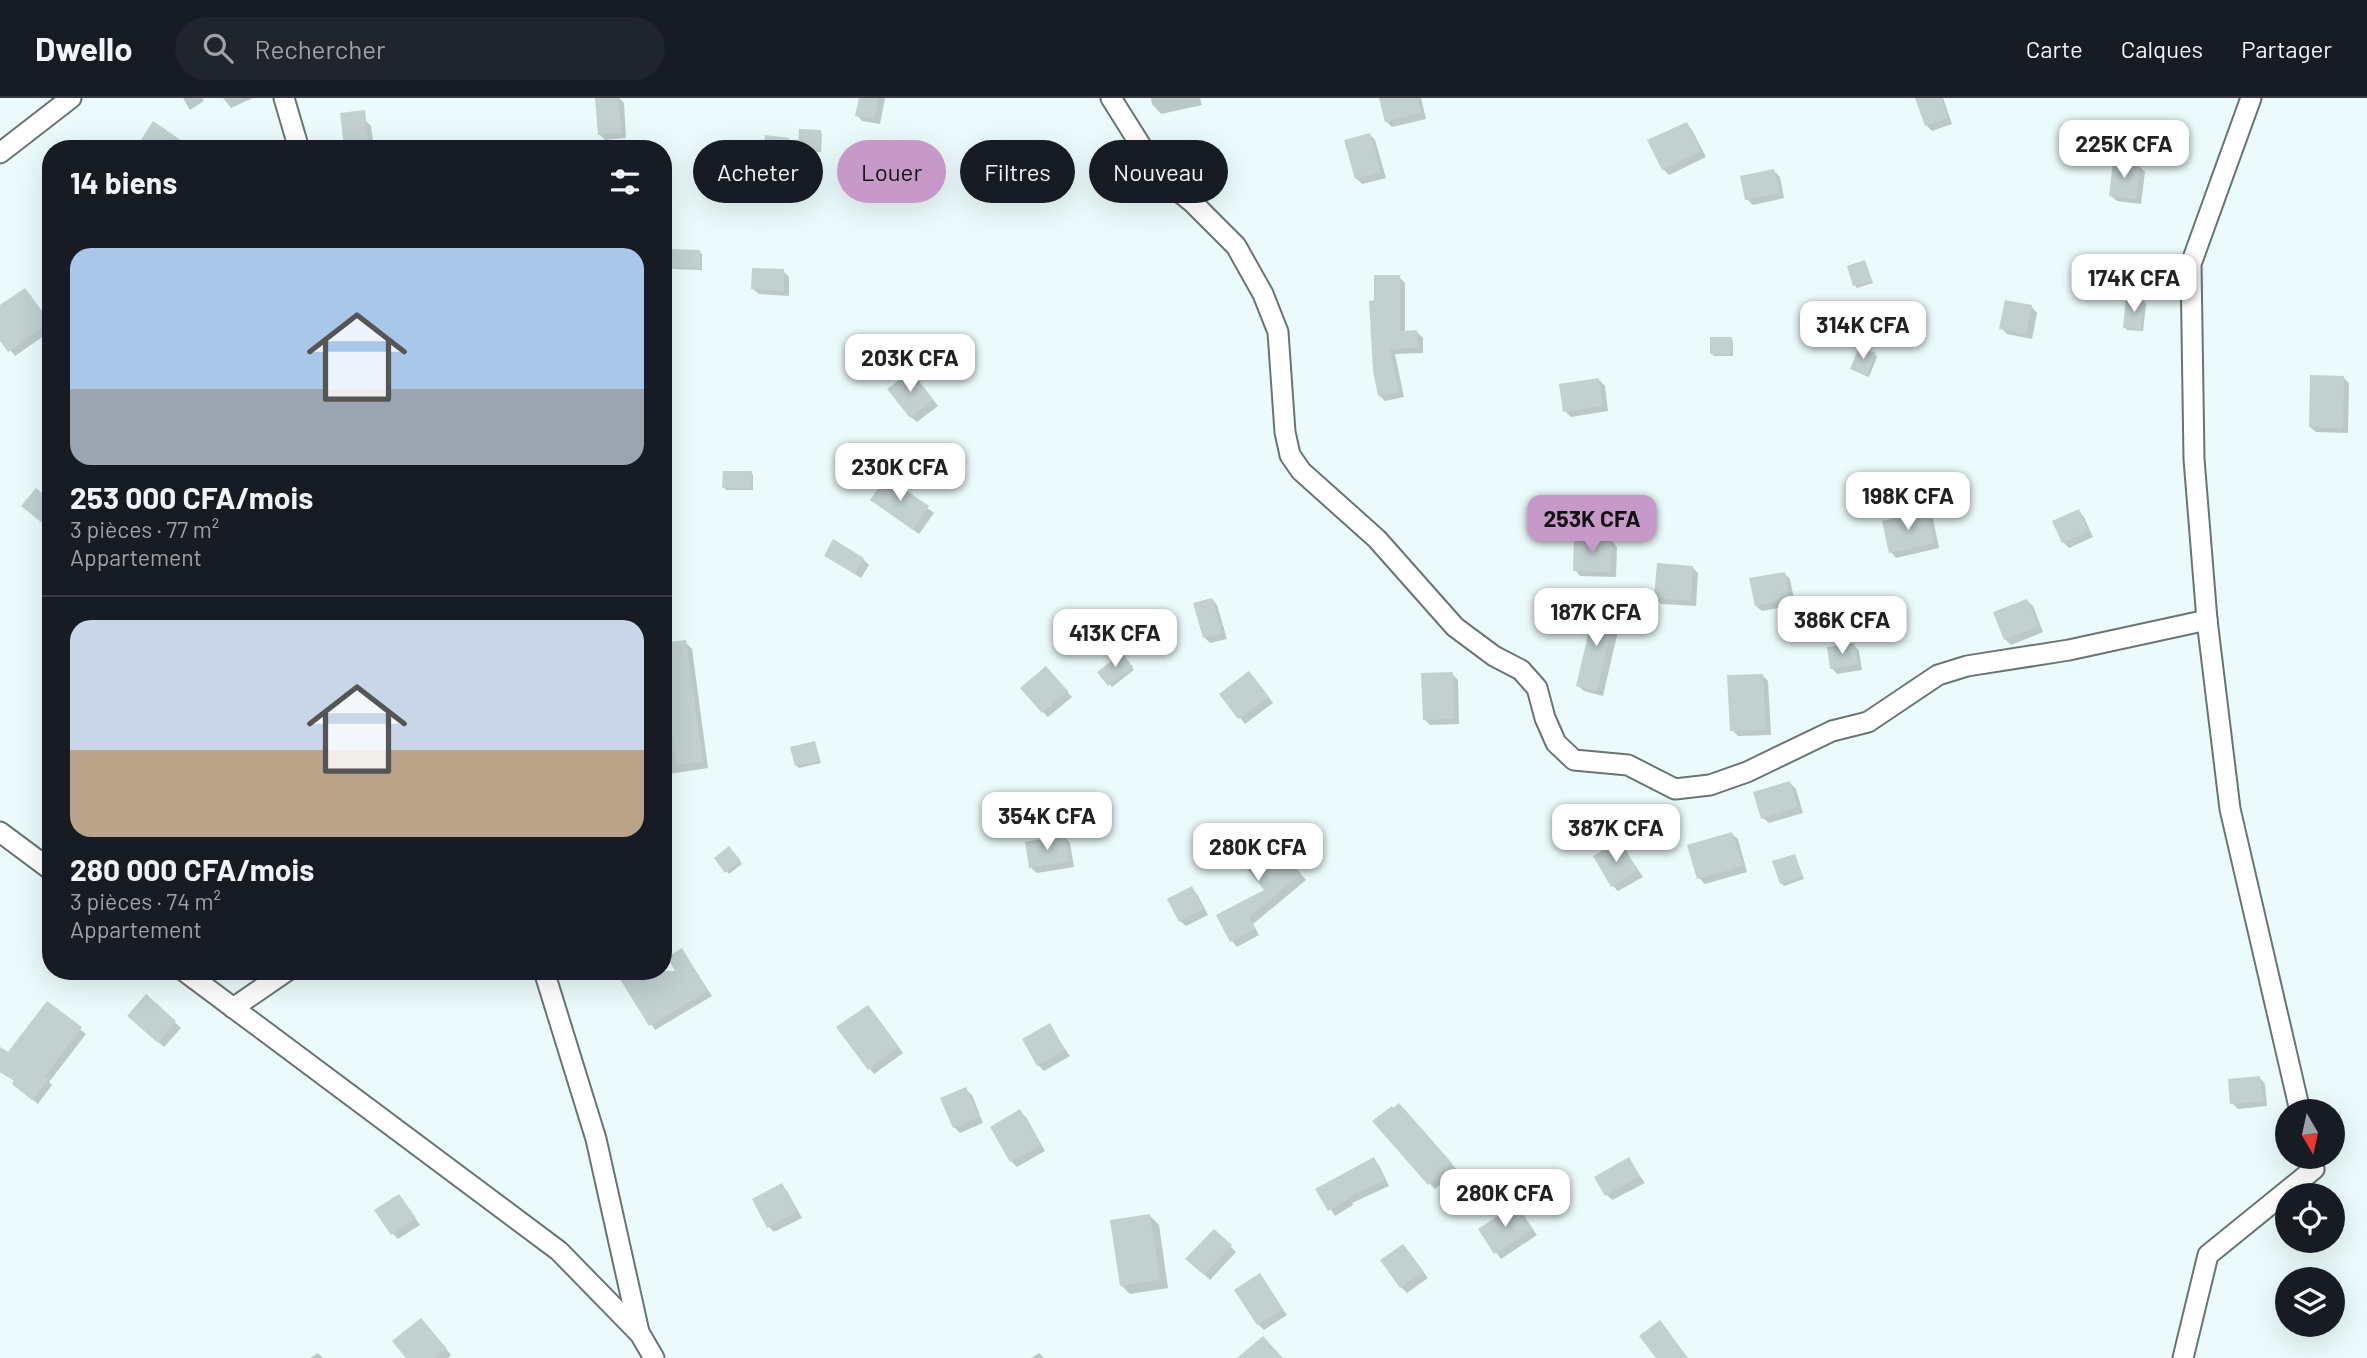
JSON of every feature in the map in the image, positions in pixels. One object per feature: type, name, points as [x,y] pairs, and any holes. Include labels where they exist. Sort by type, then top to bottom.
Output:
[{"type":"street","points":[[0,153],[71,98]]},
{"type":"street","points":[[284,98],[296,140]]},
{"type":"street","points":[[1111,98],[1160,176],[1193,203],[1236,246],[1263,294],[1278,332],[1285,432],[1290,455],[1295,463],[1377,539],[1455,627],[1494,656],[1521,670],[1537,688],[1545,719],[1556,743],[1574,760],[1628,765],[1675,789],[1710,785],[1747,772],[1832,731],[1868,722],[1938,675],[1967,666],[2069,650],[2207,620]]},
{"type":"street","points":[[2251,98],[2191,264],[2194,458],[2207,620],[2230,810],[2297,1099]]},
{"type":"street","points":[[0,832],[42,863]]},
{"type":"street","points":[[196,980],[559,1251],[640,1334],[654,1358]]},
{"type":"street","points":[[233,1008],[274,980]]},
{"type":"street","points":[[547,980],[596,1139],[640,1334]]},
{"type":"street","points":[[2183,1358],[2208,1255],[2314,1169]]},
{"type":"building","points":[[595,98],[619,98],[621,133],[598,135]]},
{"type":"building","points":[[859,98],[879,98],[874,119],[855,116]]},
{"type":"building","points":[[1379,98],[1418,98],[1421,113],[1385,122]]},
{"type":"building","points":[[1915,98],[1941,98],[1948,118],[1925,126]]},
{"type":"building","points":[[365,110],[369,140],[343,140],[340,113]]},
{"type":"building","points":[[153,121],[181,140],[141,140]]},
{"type":"building","points":[[1687,122],[1701,151],[1662,170],[1647,140]]},
{"type":"building","points":[[799,129],[821,130],[821,140],[798,140]]},
{"type":"building","points":[[1370,133],[1381,172],[1355,179],[1344,140]]},
{"type":"building","points":[[765,135],[789,138],[789,140],[764,140]]},
{"type":"building","points":[[2113,161],[2140,164],[2136,199],[2109,196]]},
{"type":"building","points":[[1774,169],[1780,193],[1745,200],[1740,176]]},
{"type":"building","points":[[672,249],[700,250],[700,268],[672,267]]},
{"type":"building","points":[[1865,260],[1872,281],[1853,286],[1847,266]]},
{"type":"building","points":[[752,268],[784,269],[784,291],[751,289]]},
{"type":"building","points":[[1374,275],[1400,275],[1400,331],[1417,330],[1418,348],[1390,349],[1399,392],[1378,396],[1373,371],[1369,301],[1374,300]]},
{"type":"building","points":[[25,288],[42,311],[42,328],[8,352],[0,341],[0,305]]},
{"type":"building","points":[[2126,298],[2144,300],[2141,330],[2123,328]]},
{"type":"building","points":[[2005,300],[2032,305],[2026,334],[1999,329]]},
{"type":"building","points":[[1710,337],[1732,337],[1731,355],[1710,354]]},
{"type":"building","points":[[1859,347],[1876,353],[1866,376],[1850,369]]},
{"type":"building","points":[[911,371],[933,399],[910,418],[887,389]]},
{"type":"building","points":[[2310,375],[2344,376],[2343,428],[2309,427]]},
{"type":"building","points":[[1599,378],[1603,406],[1563,412],[1559,384]]},
{"type":"building","points":[[723,471],[752,471],[751,489],[722,488]]},
{"type":"building","points":[[886,477],[929,506],[913,530],[870,500]]},
{"type":"building","points":[[36,488],[42,493],[42,523],[21,506]]},
{"type":"building","points":[[2079,509],[2089,531],[2062,543],[2052,521]]},
{"type":"building","points":[[1927,511],[1934,543],[1889,553],[1882,521]]},
{"type":"building","points":[[1574,537],[1612,539],[1611,572],[1573,571]]},
{"type":"building","points":[[833,539],[864,558],[855,574],[824,556]]},
{"type":"building","points":[[1657,563],[1693,566],[1691,601],[1654,598]]},
{"type":"building","points":[[1785,572],[1790,600],[1755,606],[1749,578]]},
{"type":"building","points":[[1212,598],[1222,633],[1203,638],[1193,603]]},
{"type":"building","points":[[2027,599],[2039,626],[2004,640],[1993,612]]},
{"type":"building","points":[[1595,606],[1616,611],[1597,691],[1576,686]]},
{"type":"building","points":[[686,640],[703,762],[676,765],[672,735],[672,642]]},
{"type":"building","points":[[1854,643],[1858,664],[1830,669],[1827,647]]},
{"type":"building","points":[[1122,653],[1133,667],[1108,686],[1097,672]]},
{"type":"building","points":[[1046,666],[1068,691],[1042,713],[1020,688]]},
{"type":"building","points":[[1249,671],[1269,697],[1238,719],[1219,694]]},
{"type":"building","points":[[1453,672],[1454,719],[1423,720],[1421,673]]},
{"type":"building","points":[[1763,674],[1766,730],[1730,731],[1727,675]]},
{"type":"building","points":[[815,741],[820,761],[795,766],[790,747]]},
{"type":"building","points":[[1790,781],[1798,807],[1761,819],[1753,792]]},
{"type":"building","points":[[1633,809],[1640,825],[1619,833],[1613,817]]},
{"type":"building","points":[[1264,830],[1301,874],[1249,917],[1255,929],[1230,942],[1216,915],[1264,890],[1235,854]]},
{"type":"building","points":[[1732,832],[1743,866],[1697,879],[1687,845]]},
{"type":"building","points":[[1065,835],[1069,862],[1029,868],[1025,842]]},
{"type":"building","points":[[1620,840],[1638,871],[1611,887],[1593,856]]},
{"type":"building","points":[[729,846],[741,861],[725,873],[714,858]]},
{"type":"building","points":[[1795,854],[1803,877],[1780,884],[1772,861]]},
{"type":"building","points":[[1192,886],[1203,909],[1179,922],[1167,899]]},
{"type":"building","points":[[682,948],[708,991],[649,1026],[621,980],[672,980],[672,971],[675,971],[672,954]]},
{"type":"building","points":[[146,994],[176,1021],[158,1043],[127,1016]]},
{"type":"building","points":[[47,1001],[82,1027],[45,1076],[49,1079],[32,1100],[12,1084],[14,1080],[0,1072],[0,1047],[8,1052]]},
{"type":"building","points":[[868,1005],[899,1047],[868,1070],[836,1027]]},
{"type":"building","points":[[1050,1023],[1065,1050],[1037,1066],[1022,1039]]},
{"type":"building","points":[[2260,1076],[2263,1101],[2230,1104],[2228,1079]]},
{"type":"building","points":[[966,1087],[979,1117],[953,1128],[940,1098]]},
{"type":"building","points":[[1399,1103],[1452,1163],[1428,1185],[1372,1121]]},
{"type":"building","points":[[1020,1109],[1041,1145],[1010,1162],[990,1127]]},
{"type":"building","points":[[1374,1157],[1385,1180],[1348,1197],[1349,1199],[1328,1211],[1315,1189]]},
{"type":"building","points":[[1629,1157],[1640,1176],[1605,1196],[1594,1177]]},
{"type":"building","points":[[782,1183],[797,1212],[767,1228],[752,1199]]},
{"type":"building","points":[[399,1194],[416,1218],[391,1235],[374,1210]]},
{"type":"building","points":[[1516,1204],[1533,1229],[1494,1254],[1478,1229]]},
{"type":"building","points":[[1150,1214],[1160,1280],[1120,1286],[1110,1220]]},
{"type":"building","points":[[1214,1229],[1232,1245],[1204,1275],[1185,1259]]},
{"type":"building","points":[[1403,1244],[1424,1272],[1400,1288],[1380,1260]]},
{"type":"building","points":[[1260,1273],[1283,1309],[1257,1325],[1234,1290]]},
{"type":"building","points":[[421,1318],[447,1349],[435,1358],[406,1358],[392,1341]]},
{"type":"building","points":[[1660,1320],[1688,1358],[1656,1358],[1639,1336]]},
{"type":"building","points":[[1263,1336],[1283,1358],[1237,1358]]}]
